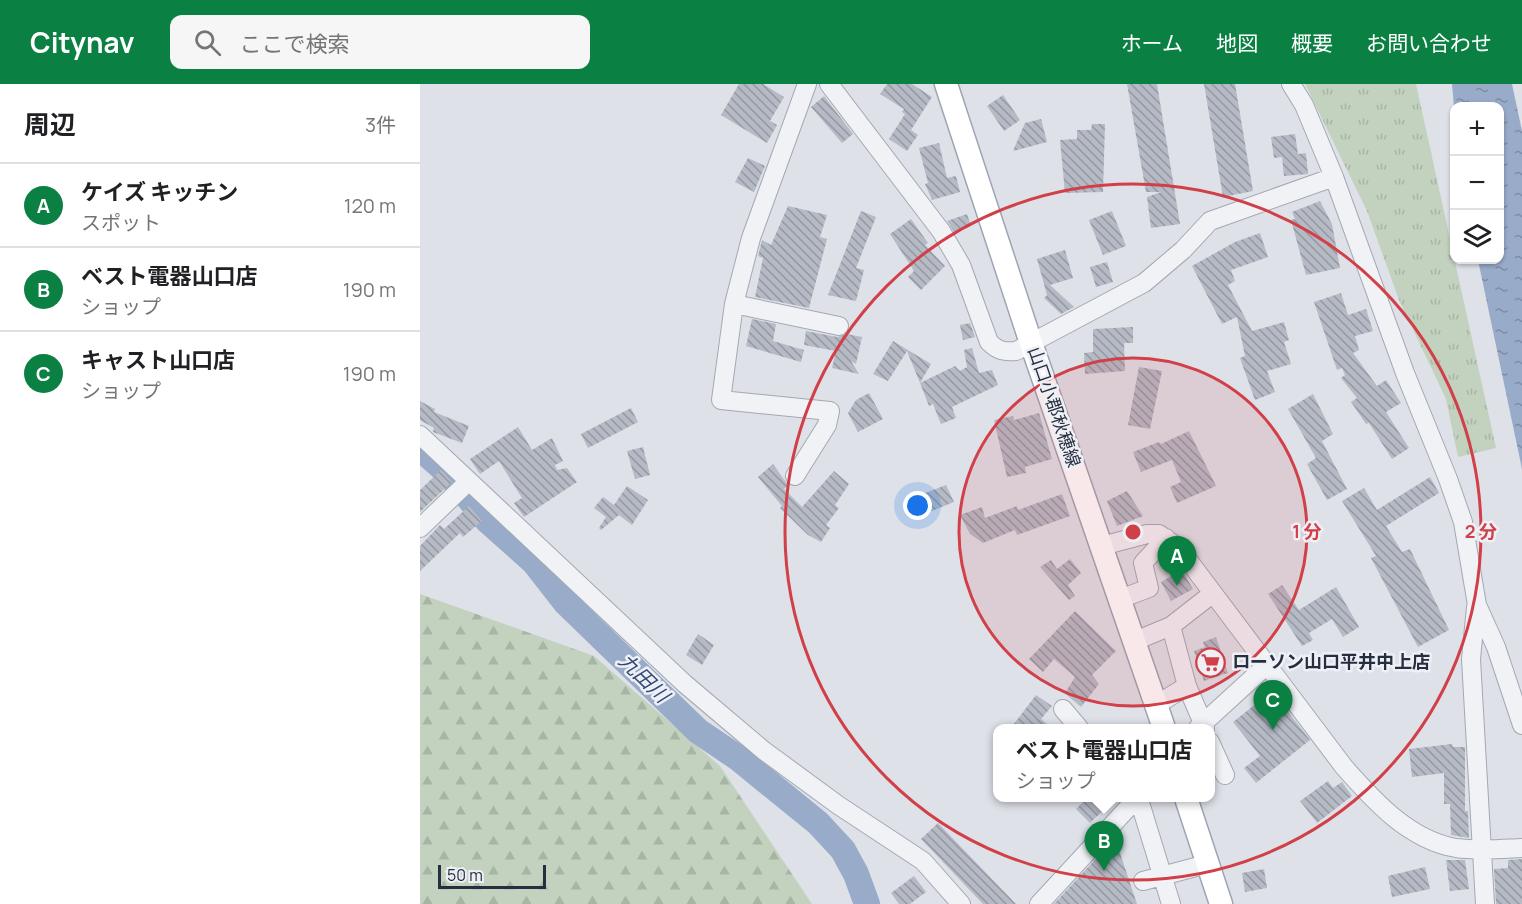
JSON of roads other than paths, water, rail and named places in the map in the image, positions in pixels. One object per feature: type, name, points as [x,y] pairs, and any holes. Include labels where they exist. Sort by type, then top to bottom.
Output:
[{"type":"main road","name":"山口小郡秋穂線","points":[[946,84],[1031,343],[1162,724]]},
{"type":"main road","points":[[1187,802],[1221,904]]},
{"type":"street","points":[[795,476],[827,425],[830,411],[721,400],[734,304],[751,238],[807,84]]},
{"type":"street","points":[[829,84],[940,231],[961,265],[989,342],[996,350],[1005,352],[1016,351],[1144,283],[1183,250],[1210,221],[1334,177]]},
{"type":"street","points":[[1291,84],[1304,105],[1334,177],[1405,373],[1448,479],[1463,522],[1477,605],[1496,647],[1522,725]]},
{"type":"street","points":[[734,304],[839,326]]},
{"type":"street","points":[[424,449],[685,684],[782,764],[838,805],[924,861],[961,904]]},
{"type":"street","points":[[420,528],[465,485]]},
{"type":"street","points":[[1102,546],[1147,534],[1159,534],[1179,548],[1344,767],[1371,798],[1397,821],[1422,836],[1454,848],[1481,850],[1522,848]]},
{"type":"street","points":[[1120,599],[1149,588],[1143,563],[1166,538]]},
{"type":"street","points":[[1135,641],[1171,626],[1212,594]]},
{"type":"street","points":[[1477,605],[1471,659],[1485,904]]},
{"type":"street","points":[[1171,626],[1187,686],[1201,724]]},
{"type":"street","points":[[1211,724],[1267,665]]},
{"type":"street","points":[[1156,705],[1187,686]]},
{"type":"street","points":[[1062,709],[1075,724]]},
{"type":"street","points":[[1215,754],[1225,775]]},
{"type":"street","points":[[1039,904],[1139,802],[1171,904]]},
{"type":"street","points":[[1143,881],[1207,864]]},
{"type":"water","points":[[1452,84],[1512,84],[1522,131],[1522,469],[1479,264],[1504,264],[1504,102],[1454,102]]},
{"type":"waterway","name":"九田川","points":[[420,448],[447,472],[487,520],[534,562],[566,603],[698,731],[738,758],[818,823],[843,850],[856,874],[867,904]]},
{"type":"place","name":"ケイズ キッチン","points":[[1177,586]]},
{"type":"place","name":"ローソン山口平井中上店","points":[[1211,662]]},
{"type":"place","name":"キャスト山口店","points":[[1273,730]]},
{"type":"place","name":"ベスト電器山口店","points":[[1104,871]]}]
